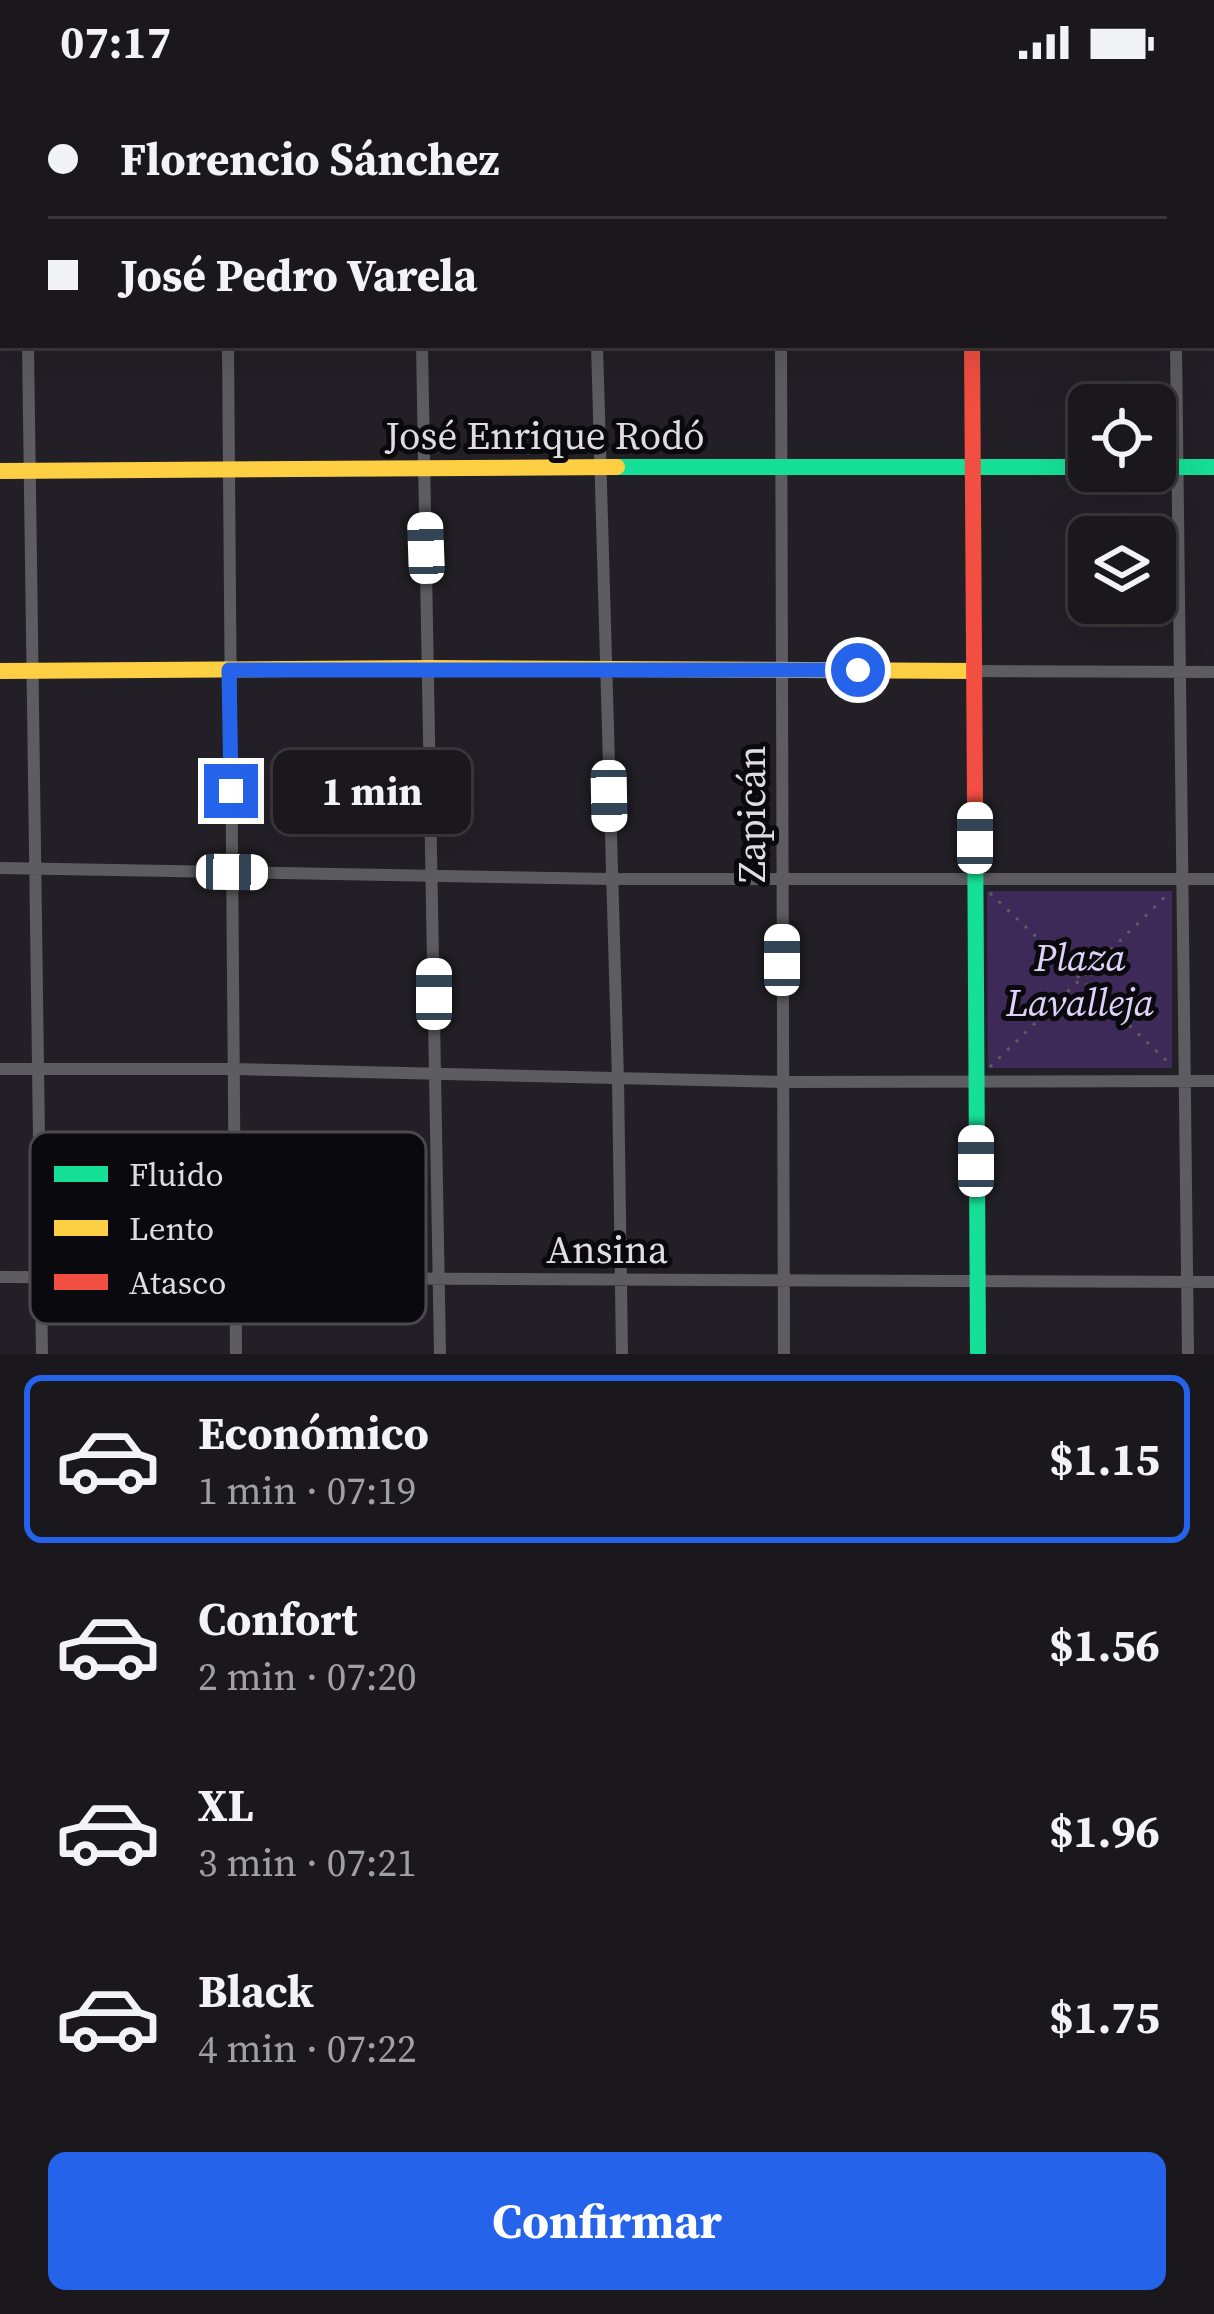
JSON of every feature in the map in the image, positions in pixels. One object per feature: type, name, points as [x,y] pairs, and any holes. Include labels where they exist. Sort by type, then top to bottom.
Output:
[{"type":"street","points":[[28,348],[39,1132]]},
{"type":"street","points":[[228,348],[234,1132]]},
{"type":"street","points":[[422,348],[440,1354]]},
{"type":"street","points":[[597,348],[622,1354]]},
{"type":"street","name":"Zapicán","points":[[781,348],[784,1354]]},
{"type":"street","points":[[972,348],[978,1354]]},
{"type":"street","points":[[1177,348],[1188,1354]]},
{"type":"street","points":[[1178,466],[1214,467]]},
{"type":"street","name":"José Enrique Rodó","points":[[0,471],[1068,467]]},
{"type":"street","points":[[0,670],[1214,672]]},
{"type":"street","points":[[0,868],[611,879],[1214,879]]},
{"type":"street","points":[[0,1069],[233,1069],[782,1082],[1214,1081]]},
{"type":"street","name":"Ansina","points":[[426,1279],[1214,1282]]},
{"type":"street","points":[[41,1324],[42,1354]]},
{"type":"street","points":[[236,1324],[236,1354]]},
{"type":"path","points":[[976,879],[1187,1081]]},
{"type":"path","points":[[976,1082],[1184,879]]},
{"type":"green space","name":"Plaza Lavalleja","points":[[987,891],[1172,891],[1172,1068],[988,1068]]},
{"type":"traffic: fast","points":[[617,467],[1068,467]]},
{"type":"traffic: fast","points":[[1176,467],[1214,467]]},
{"type":"traffic: fast","points":[[975,801],[978,1354]]},
{"type":"traffic: slow","points":[[0,471],[617,467]]},
{"type":"traffic: slow","points":[[0,671],[974,671]]},
{"type":"traffic: jam","points":[[972,348],[975,801]]},
{"type":"route","points":[[231,791],[229,670],[858,670]]}]
